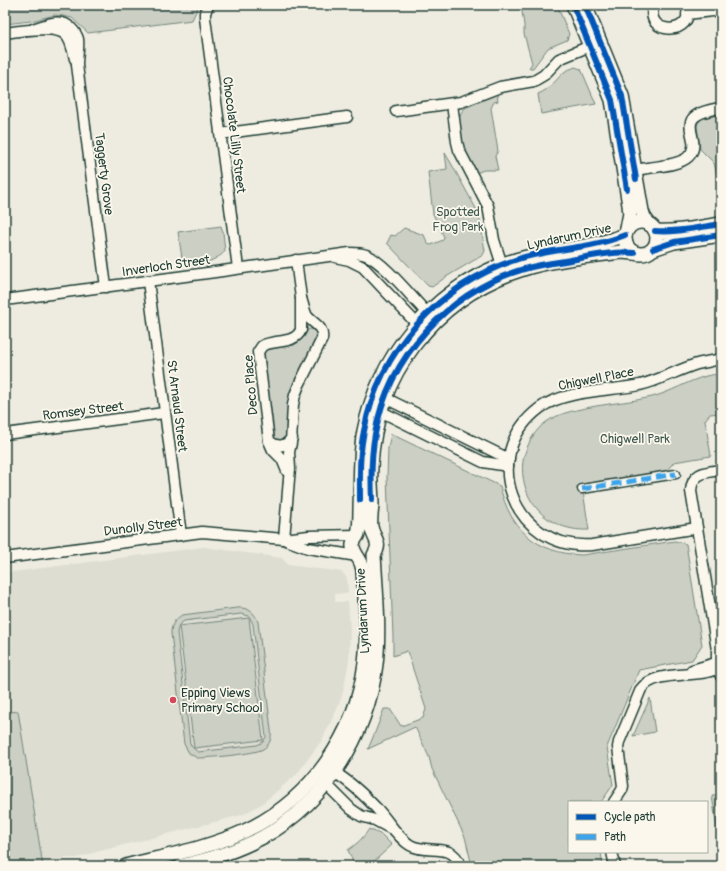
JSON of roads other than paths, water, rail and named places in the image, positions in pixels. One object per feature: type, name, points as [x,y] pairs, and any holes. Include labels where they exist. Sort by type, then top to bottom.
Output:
[{"type":"street","name":"Chocolate Lilly Street","points":[[208,5],[205,18],[238,268]]},
{"type":"street","points":[[573,5],[596,44],[622,96],[629,170],[630,213],[626,232],[626,246],[634,253],[644,254],[652,249],[674,242],[721,235]]},
{"type":"street","points":[[585,5],[596,44]]},
{"type":"street","points":[[654,5],[654,19],[662,27],[667,29],[673,29],[683,24],[687,10],[721,10]]},
{"type":"street","name":"Taggerty Grove","points":[[5,33],[33,29],[52,22],[58,22],[64,23],[70,27],[78,38],[77,65],[106,287]]},
{"type":"street","points":[[396,111],[466,101],[500,87],[534,81],[544,75],[559,59],[596,44]]},
{"type":"street","points":[[452,104],[459,150],[488,206],[494,240],[504,270]]},
{"type":"street","points":[[629,170],[678,163],[684,160],[689,156],[693,148],[691,125],[692,119],[699,113],[721,108]]},
{"type":"street","points":[[220,134],[347,117]]},
{"type":"street","points":[[629,170],[644,217],[652,227],[657,240],[652,249]]},
{"type":"street","points":[[626,232],[634,223],[639,222],[667,232],[721,224]]},
{"type":"street","name":"Lyndarum Drive","points":[[126,866],[221,841],[245,831],[270,818],[326,775],[338,744],[349,724],[357,702],[365,662],[366,641],[363,572],[362,564],[355,552],[353,544],[358,535],[360,509],[360,468],[363,431],[380,395],[386,368],[400,345],[431,318],[440,301],[467,282],[504,270],[536,255],[610,241],[626,232]]},
{"type":"street","name":"Inverloch Street","points":[[5,300],[350,253],[365,254],[373,258],[431,318]]},
{"type":"street","name":"Lyndarum Drive","points":[[504,270],[615,253],[634,253]]},
{"type":"street","name":"Inverloch Street","points":[[330,255],[349,260],[363,267],[420,328]]},
{"type":"street","points":[[296,260],[301,298],[300,332]]},
{"type":"street","name":"St Arnaud Street","points":[[148,281],[181,535]]},
{"type":"street","points":[[301,298],[307,314],[312,322],[318,325],[322,330]]},
{"type":"street","name":"Deco Place","points":[[284,539],[290,469],[289,452],[292,438],[293,405],[295,394],[322,339],[322,330],[311,327],[306,328],[295,337],[265,344],[259,349],[269,441],[273,450],[284,462],[288,479]]},
{"type":"street","name":"Chigwell Place","points":[[696,528],[592,545],[579,546],[564,544],[537,530],[518,509],[513,497],[509,480],[508,462],[514,441],[522,425],[541,407],[551,402],[568,396],[640,385],[668,376],[696,364],[721,359]]},
{"type":"street","points":[[380,395],[508,462]]},
{"type":"street","points":[[375,408],[483,462],[508,462]]},
{"type":"street","name":"Lyndarum Drive","points":[[181,866],[226,854],[251,843],[271,832],[296,814],[326,775],[348,750],[359,729],[368,705],[376,664],[377,640],[374,555],[378,548],[378,544],[373,535],[370,524],[371,467],[375,408]]},
{"type":"street","name":"Romsey Street","points":[[5,434],[164,413]]},
{"type":"street","points":[[269,441],[281,446],[285,445],[292,438]]},
{"type":"street","points":[[615,801],[623,786],[618,747],[619,742],[641,689],[646,683],[654,679],[682,674],[708,672],[719,668],[691,491],[693,482],[700,474],[721,470]]},
{"type":"street","points":[[582,489],[676,474]]},
{"type":"street","name":"Dunolly Street","points":[[5,558],[209,532],[284,539],[309,536],[358,535]]},
{"type":"street","points":[[358,535],[364,533],[373,535]]},
{"type":"street","name":"Dunolly Street","points":[[284,539],[308,548],[357,556]]},
{"type":"street","points":[[357,556],[365,559],[374,555]]},
{"type":"street","points":[[714,632],[721,643]]},
{"type":"street","points":[[326,775],[346,779],[378,810],[411,846],[423,849],[442,849],[449,851],[457,858],[460,866]]},
{"type":"street","points":[[326,775],[351,809],[361,816],[375,820],[394,829]]},
{"type":"street","points":[[612,853],[615,866]]},
{"type":"place","name":"Epping Views Primary School","points":[[173,700]]},
{"type":"park label","name":"Spotted Frog Park","points":[[458,220]]},
{"type":"park label","name":"Chigwell Park","points":[[635,439]]}]
